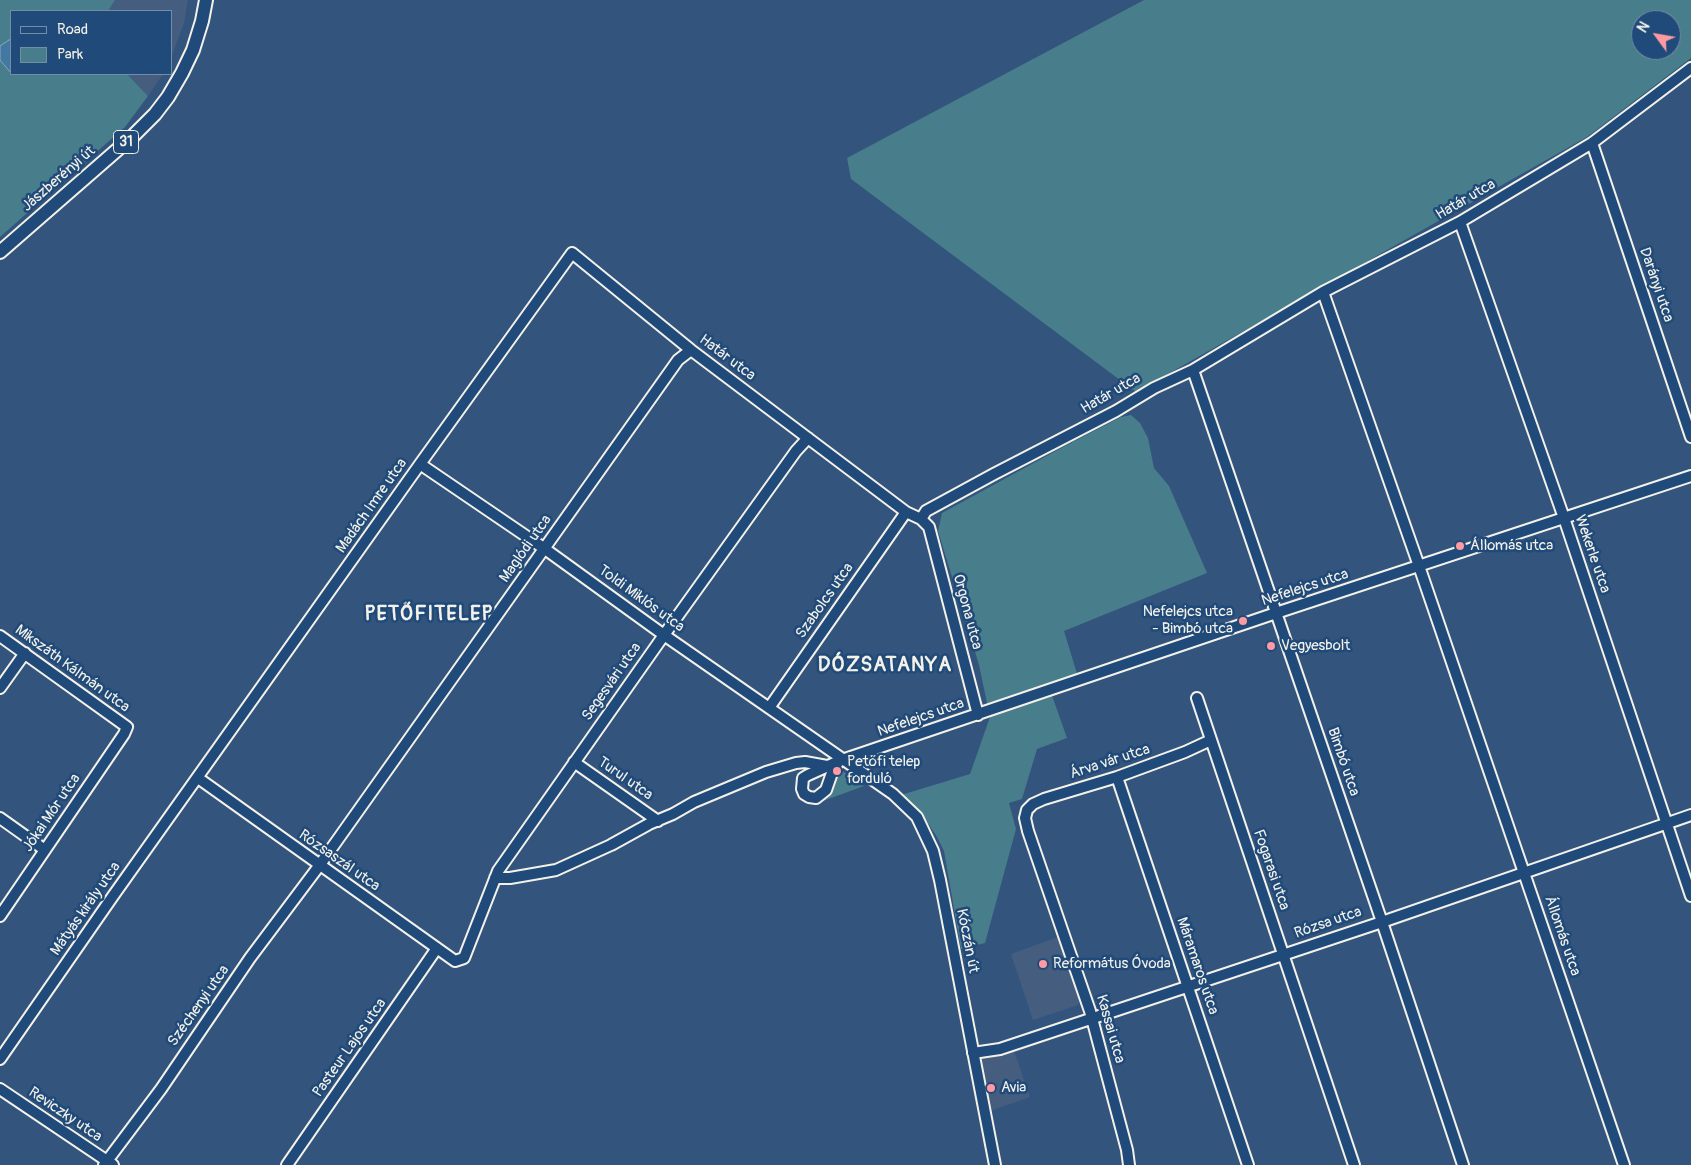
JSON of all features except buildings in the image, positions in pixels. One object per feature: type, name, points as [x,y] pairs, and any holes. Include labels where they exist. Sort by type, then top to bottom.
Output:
[{"type":"main road","name":"Jászberényi út","points":[[0,252],[132,137],[155,114],[168,97],[193,50],[206,0]]},
{"type":"street","name":"Határ utca","points":[[572,253],[691,350],[906,512],[921,519],[926,511],[1154,388],[1193,370],[1323,292],[1460,222],[1592,143],[1691,68]]},
{"type":"street","name":"Darányi utca","points":[[1592,143],[1691,437]]},
{"type":"street","name":"Wekerle utca","points":[[1460,222],[1564,518],[1691,896]]},
{"type":"street","name":"Madách Imre utca","points":[[198,778],[572,253]]},
{"type":"street","name":"Állomás utca","points":[[1323,292],[1624,1165]]},
{"type":"street","name":"Maglódi utca","points":[[319,866],[678,360],[691,350]]},
{"type":"street","name":"Bimbó utca","points":[[1193,370],[1463,1165]]},
{"type":"street","name":"Segesvári utca","points":[[464,958],[498,871],[796,450],[808,438]]},
{"type":"street","name":"Toldi Miklós utca","points":[[420,464],[545,549],[769,708],[838,762]]},
{"type":"street","name":"Nefelejcs utca","points":[[838,762],[1691,476]]},
{"type":"street","name":"Szabolcs utca","points":[[769,708],[906,512]]},
{"type":"street","name":"Orgona utca","points":[[921,519],[929,527],[978,715]]},
{"type":"street","name":"Mikszáth Kálmán utca","points":[[0,636],[127,727]]},
{"type":"street","points":[[0,688],[24,653]]},
{"type":"street","name":"Fogarasi utca","points":[[1197,698],[1354,1165]]},
{"type":"street","name":"Jókai Mór utca","points":[[0,916],[127,727]]},
{"type":"street","name":"Árva vár utca","points":[[1025,818],[1027,810],[1032,804],[1117,778],[1211,740]]},
{"type":"street","name":"Turul utca","points":[[574,762],[658,820]]},
{"type":"street","points":[[495,878],[510,878],[556,870],[611,846],[694,802],[766,772],[796,763],[806,762],[824,766],[838,762]]},
{"type":"street","name":"Kóczán út","points":[[838,762],[894,794],[917,817],[928,839],[940,880],[995,1165]]},
{"type":"street","name":"Rózsaszál utca","points":[[198,778],[455,961],[464,958]]},
{"type":"street","name":"Mátyás király utca","points":[[0,1059],[113,896],[198,778]]},
{"type":"street","name":"Máramaros utca","points":[[1117,778],[1248,1165]]},
{"type":"street","name":"Rózsa utca","points":[[973,1053],[1000,1049],[1524,874],[1691,815]]},
{"type":"street","points":[[0,818],[45,850]]},
{"type":"street","name":"Kassai utca","points":[[1025,818],[1092,1017],[1127,1150],[1129,1165]]},
{"type":"street","name":"Széchenyi utca","points":[[108,1164],[250,958],[319,866]]},
{"type":"street","name":"Pasteur Lajos utca","points":[[287,1165],[437,948]]},
{"type":"street","name":"Reviczky utca","points":[[0,1089],[108,1164]]},
{"type":"shaded area","points":[[115,0],[188,0],[184,23],[172,55],[172,10],[109,10]]},
{"type":"shaded area","points":[[10,40],[10,72],[0,60],[0,46]]},
{"type":"shaded area","points":[[128,75],[162,75],[148,96]]},
{"type":"shaded area","points":[[1058,937],[1080,1000],[1078,1005],[1033,1020],[1011,954]]},
{"type":"shaded area","points":[[1014,1051],[1030,1097],[990,1111],[979,1057]]},
{"type":"green space","points":[[0,0],[115,0],[109,10],[10,10],[10,75],[128,75],[148,96],[125,127],[0,237]]},
{"type":"green space","points":[[1144,0],[1691,0],[1691,58],[1587,137],[1136,392],[851,179],[847,158]]},
{"type":"green space","points":[[1131,415],[1140,423],[1148,438],[1154,468],[1169,486],[1207,573],[1064,631],[1078,677],[1049,687],[1067,738],[1037,749],[1022,799],[1009,803],[1016,829],[985,943],[961,949],[944,851],[922,814],[901,795],[970,774],[990,717],[979,665],[938,531],[942,513],[1063,447],[1121,417]]},
{"type":"green space","points":[[841,770],[864,786],[823,801]]},
{"type":"place","name":"Állomás utca","points":[[1460,546]]},
{"type":"place","name":"Nefelejcs utca - Bimbó utca","points":[[1243,621]]},
{"type":"place","name":"Vegyesbolt","points":[[1271,646]]},
{"type":"place","name":"Petőfi telep forduló","points":[[837,771]]},
{"type":"place","name":"Református Óvoda","points":[[1043,964]]},
{"type":"place","name":"Avia","points":[[991,1088]]},
{"type":"district","name":"PETŐFITELEP","points":[[429,615]]},
{"type":"district","name":"DÓZSATANYA","points":[[885,666]]}]
